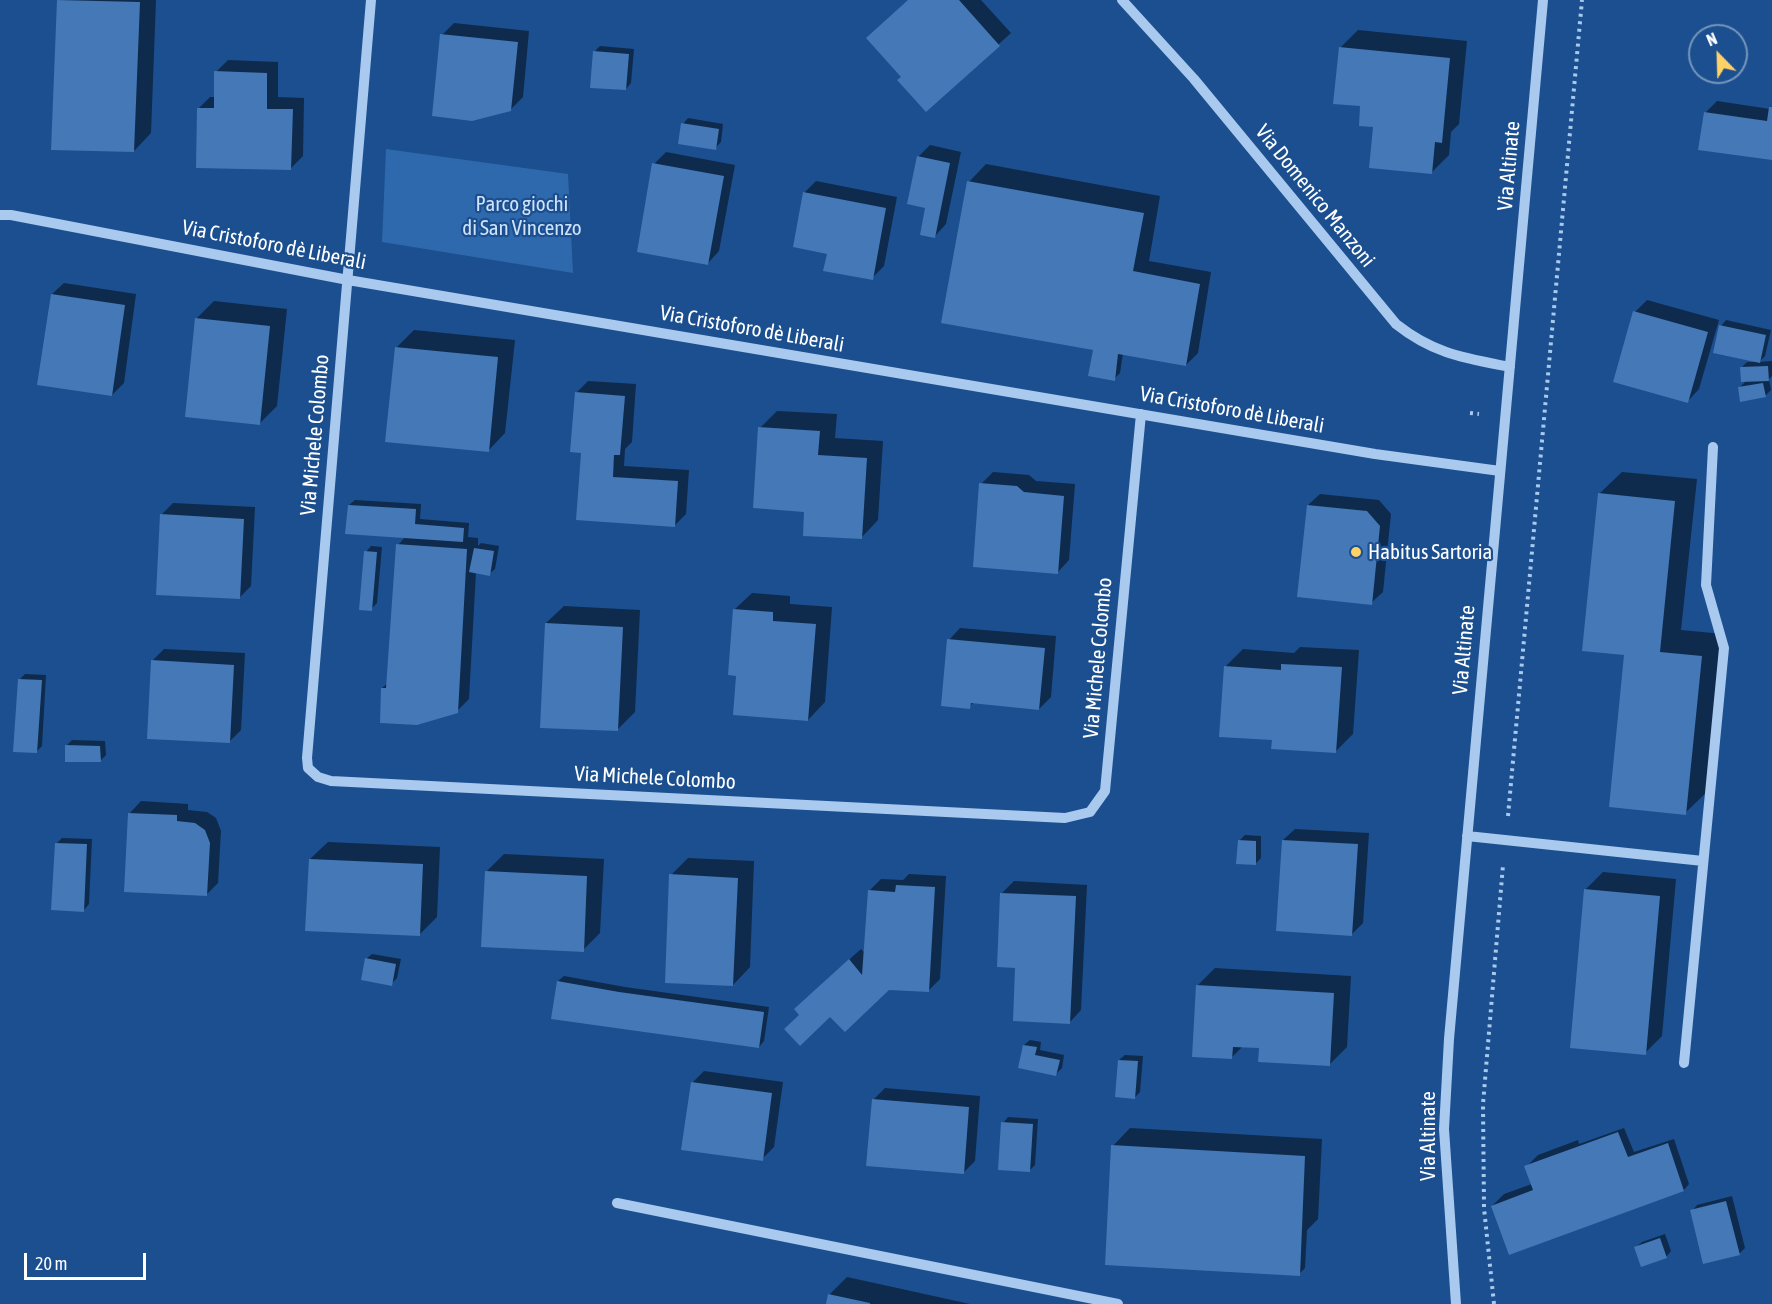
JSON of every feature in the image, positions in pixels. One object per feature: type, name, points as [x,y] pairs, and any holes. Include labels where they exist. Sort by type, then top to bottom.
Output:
[{"type":"street","points":[[348,280],[371,0]]},
{"type":"street","name":"Via Domenico Manzoni","points":[[1122,0],[1194,79],[1396,324],[1424,345],[1440,352],[1510,367]]},
{"type":"street","name":"Via Altinate","points":[[1456,1304],[1444,1129],[1467,836],[1543,0]]},
{"type":"street","name":"Via Cristoforo dè Liberali","points":[[0,215],[11,215],[348,280],[1375,454],[1500,471]]},
{"type":"street","name":"Via Michele Colombo","points":[[348,280],[307,758],[308,768],[318,777],[331,781],[1065,818],[1090,812],[1105,790],[1141,414]]},
{"type":"street","points":[[1684,1063],[1724,648],[1706,585],[1713,447]]},
{"type":"street","points":[[1467,836],[1703,861]]},
{"type":"street","points":[[617,1203],[1118,1304]]},
{"type":"path","points":[[1494,1304],[1484,1208],[1483,1115],[1505,840],[1582,0]]},
{"type":"green space","name":"Parco giochi di San Vincenzo","points":[[386,149],[568,174],[573,273],[382,242]]},
{"type":"building","points":[[57,0],[140,2],[134,152],[51,150]]},
{"type":"building","points":[[908,0],[959,0],[1000,46],[926,112],[897,80],[901,77],[866,38]]},
{"type":"building","points":[[440,34],[518,42],[511,111],[472,121],[432,116]]},
{"type":"building","points":[[1339,47],[1450,58],[1442,143],[1435,142],[1432,174],[1369,168],[1373,127],[1359,126],[1360,106],[1333,104]]},
{"type":"building","points":[[593,51],[629,54],[626,90],[590,88]]},
{"type":"building","points":[[214,71],[267,73],[267,109],[293,109],[291,170],[196,168],[197,108],[214,108]]},
{"type":"building","points":[[1769,107],[1772,107],[1772,160],[1698,150],[1704,112],[1767,121]]},
{"type":"building","points":[[681,123],[719,129],[716,150],[678,144]]},
{"type":"building","points":[[917,156],[950,163],[935,238],[920,235],[925,208],[907,204]]},
{"type":"building","points":[[652,163],[724,176],[708,265],[637,252]]},
{"type":"building","points":[[967,181],[1144,213],[1133,271],[1200,284],[1186,366],[1118,354],[1115,381],[1088,376],[1093,350],[941,323]]},
{"type":"building","points":[[803,192],[886,208],[873,280],[823,271],[827,254],[793,247]]},
{"type":"building","points":[[51,294],[125,305],[112,396],[37,385]]},
{"type":"building","points":[[1633,311],[1708,332],[1688,403],[1613,382]]},
{"type":"building","points":[[195,318],[270,326],[260,425],[185,417]]},
{"type":"building","points":[[1719,325],[1766,335],[1760,363],[1713,353]]},
{"type":"building","points":[[395,347],[498,357],[489,452],[385,442]]},
{"type":"building","points":[[1768,366],[1769,381],[1741,382],[1740,367]]},
{"type":"building","points":[[1763,383],[1766,397],[1740,402],[1738,387]]},
{"type":"building","points":[[575,392],[625,396],[620,455],[614,455],[613,477],[678,481],[675,527],[576,520],[581,453],[570,452]]},
{"type":"building","points":[[758,427],[820,431],[818,455],[867,458],[862,539],[803,536],[804,512],[753,508]]},
{"type":"building","points":[[979,483],[1017,486],[1024,492],[1064,496],[1058,574],[973,567]]},
{"type":"building","points":[[1598,493],[1675,501],[1660,652],[1702,656],[1686,815],[1609,807],[1624,655],[1582,651]]},
{"type":"building","points":[[348,505],[416,509],[415,524],[464,528],[463,542],[345,534]]},
{"type":"building","points":[[1307,505],[1367,511],[1380,526],[1372,605],[1297,597]]},
{"type":"building","points":[[160,514],[244,519],[240,599],[156,595]]},
{"type":"building","points":[[396,544],[467,549],[458,713],[417,725],[380,723],[381,688],[386,688]]},
{"type":"building","points":[[474,548],[494,551],[490,576],[469,572]]},
{"type":"building","points":[[364,551],[377,552],[372,611],[359,610]]},
{"type":"building","points":[[733,609],[773,612],[773,621],[816,624],[808,721],[733,715],[736,676],[728,675]]},
{"type":"building","points":[[545,623],[623,627],[618,731],[540,728]]},
{"type":"building","points":[[947,639],[1045,648],[1039,710],[971,703],[970,709],[941,706]]},
{"type":"building","points":[[151,660],[234,665],[230,743],[147,739]]},
{"type":"building","points":[[1281,664],[1342,667],[1336,753],[1271,749],[1272,740],[1219,737],[1224,666],[1281,670]]},
{"type":"building","points":[[18,679],[42,680],[37,753],[13,752]]},
{"type":"building","points":[[65,745],[100,746],[101,762],[65,762]]},
{"type":"building","points":[[128,813],[177,815],[177,821],[195,823],[205,830],[210,843],[207,896],[124,892]]},
{"type":"building","points":[[1238,840],[1256,841],[1256,865],[1236,864]]},
{"type":"building","points":[[1282,840],[1358,844],[1352,936],[1276,931]]},
{"type":"building","points":[[55,843],[87,844],[84,912],[51,910]]},
{"type":"building","points":[[309,859],[423,864],[420,936],[305,931]]},
{"type":"building","points":[[485,871],[587,876],[584,952],[481,947]]},
{"type":"building","points":[[669,874],[738,878],[733,986],[665,983]]},
{"type":"building","points":[[896,885],[935,887],[929,992],[889,990],[845,1032],[830,1017],[800,1046],[784,1029],[799,1015],[794,1009],[849,959],[862,975],[868,890],[895,892]]},
{"type":"building","points":[[1584,889],[1660,896],[1646,1055],[1570,1048]]},
{"type":"building","points":[[1000,893],[1076,896],[1070,1024],[1013,1021],[1015,968],[997,967]]},
{"type":"building","points":[[365,958],[396,964],[392,986],[361,980]]},
{"type":"building","points":[[557,981],[764,1012],[759,1048],[551,1019]]},
{"type":"building","points":[[1196,985],[1334,993],[1330,1066],[1258,1062],[1259,1048],[1233,1047],[1232,1059],[1192,1057]]},
{"type":"building","points":[[1023,1045],[1037,1047],[1035,1055],[1060,1060],[1056,1076],[1018,1068]]},
{"type":"building","points":[[1118,1060],[1138,1061],[1135,1099],[1115,1097]]},
{"type":"building","points":[[691,1082],[772,1093],[763,1161],[681,1150]]},
{"type":"building","points":[[872,1099],[969,1107],[964,1174],[866,1166]]},
{"type":"building","points":[[1001,1122],[1033,1124],[1030,1172],[998,1170]]},
{"type":"building","points":[[1618,1132],[1628,1157],[1668,1143],[1684,1191],[1509,1255],[1491,1206],[1533,1190],[1524,1166]]},
{"type":"building","points":[[1111,1145],[1305,1156],[1300,1276],[1105,1265]]},
{"type":"building","points":[[1726,1201],[1740,1255],[1703,1264],[1690,1210]]},
{"type":"building","points":[[1660,1238],[1667,1258],[1641,1267],[1634,1247]]},
{"type":"building","points":[[828,1294],[870,1303],[870,1304],[826,1304]]},
{"type":"place","name":"Habitus Sartoria","points":[[1356,552]]}]
